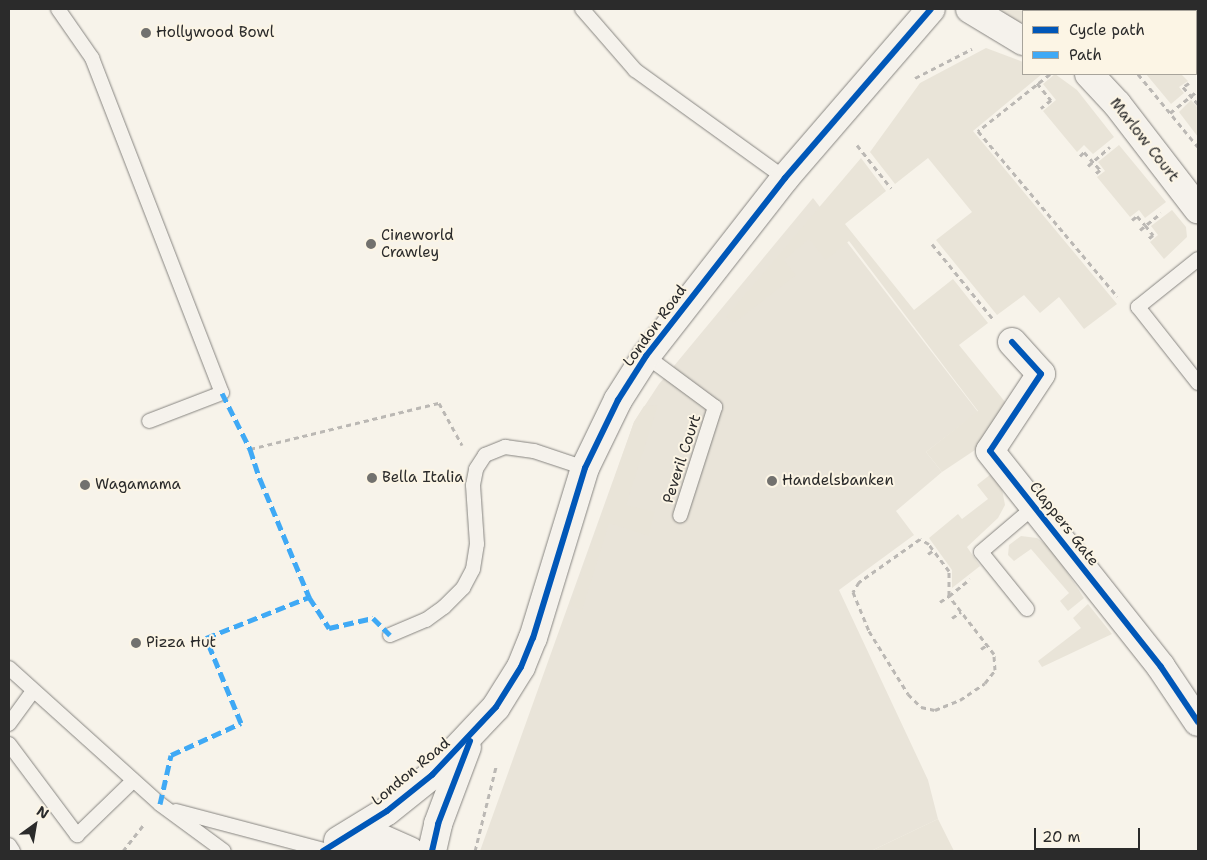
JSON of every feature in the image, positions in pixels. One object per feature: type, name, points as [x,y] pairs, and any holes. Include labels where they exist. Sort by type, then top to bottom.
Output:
[{"type":"main road","name":"London Road","points":[[328,847],[387,811],[432,775],[473,734],[496,707],[521,666],[586,468],[618,400],[646,356],[785,178],[931,9]]},
{"type":"main road","points":[[970,9],[1015,36]]},
{"type":"main road","name":"Marlow Court","points":[[1089,75],[1117,104],[1198,209]]},
{"type":"main road","name":"Clappers Gate","points":[[1012,342],[1041,374],[990,451],[1161,667],[1198,722]]},
{"type":"main road","name":"London Road","points":[[432,851],[438,824],[473,734]]},
{"type":"main road","points":[[328,847],[376,836],[410,851]]},
{"type":"lane","points":[[58,9],[92,58],[222,393],[149,422]]},
{"type":"lane","points":[[582,9],[635,70],[785,178]]},
{"type":"lane","points":[[1198,258],[1138,307],[1198,383]]},
{"type":"lane","name":"Peveril Court","points":[[646,356],[716,407],[680,516]]},
{"type":"lane","points":[[390,635],[426,620],[444,607],[463,588],[473,569],[477,544],[473,485],[476,469],[485,455],[505,447],[534,451],[586,468]]},
{"type":"lane","points":[[1027,609],[981,552],[1034,506]]},
{"type":"lane","points":[[9,668],[33,692],[133,781],[224,851]]},
{"type":"lane","points":[[9,724],[33,692]]},
{"type":"lane","points":[[9,744],[76,835],[133,781]]},
{"type":"lane","points":[[165,807],[328,847]]},
{"type":"lane","points":[[9,846],[13,851]]},
{"type":"path","points":[[913,80],[1015,36]]},
{"type":"path","points":[[1049,75],[1007,110],[978,131],[1120,299],[1138,307]]},
{"type":"path","points":[[1139,75],[1198,147]]},
{"type":"path","points":[[1037,83],[1051,100],[1041,108]]},
{"type":"path","points":[[1189,83],[1184,87],[1198,104]]},
{"type":"path","points":[[1170,113],[1196,92]]},
{"type":"path","points":[[837,120],[891,188]]},
{"type":"path","points":[[1080,156],[1084,152],[1100,170],[1095,174]]},
{"type":"path","points":[[1132,220],[1138,216],[1153,235],[1148,239]]},
{"type":"path","points":[[932,244],[1012,342]]},
{"type":"path","points":[[250,449],[439,403],[476,469]]},
{"type":"path","points":[[920,539],[934,550],[949,570],[949,596],[994,654],[995,670],[985,683],[960,700],[935,710],[921,707],[908,694],[869,631],[853,592],[859,582],[920,539]]},
{"type":"path","points":[[928,554],[934,550]]},
{"type":"path","points":[[940,602],[989,562]]},
{"type":"path","points":[[952,618],[960,612]]},
{"type":"path","points":[[981,649],[987,645]]},
{"type":"path","points":[[123,851],[165,807]]},
{"type":"shaded area","points":[[1000,9],[1075,10],[1022,10],[1022,26],[1009,19]]},
{"type":"shaded area","points":[[986,48],[1022,62],[1022,75],[1041,75],[973,131],[1117,304],[1084,329],[1059,297],[1040,313],[1024,295],[997,315],[936,240],[972,212],[928,158],[895,184],[870,152],[920,83]]},
{"type":"shaded area","points":[[1056,75],[1077,90],[1114,137],[1093,154],[1084,145],[1077,152],[1043,111],[1056,100],[1043,84]]},
{"type":"shaded area","points":[[1147,75],[1182,75],[1188,81],[1179,87],[1184,93],[1171,104]]},
{"type":"shaded area","points":[[1191,100],[1198,108],[1198,137],[1179,112]]},
{"type":"shaded area","points":[[1119,145],[1166,202],[1145,218],[1139,210],[1130,217],[1097,177],[1105,171],[1098,162]]},
{"type":"shaded area","points":[[861,158],[886,191],[845,224],[914,310],[953,279],[988,323],[959,345],[1010,408],[987,442],[942,472],[926,452],[978,411],[849,241],[826,260],[809,239],[784,260],[796,275],[734,323],[726,317]]},
{"type":"shaded area","points":[[813,198],[978,412],[926,452],[942,472],[896,511],[914,535],[839,590],[928,780],[938,819],[871,851],[480,851],[634,422],[659,384]]},
{"type":"shaded area","points":[[1172,210],[1186,227],[1187,237],[1164,259],[1150,242],[1158,235],[1151,226]]},
{"type":"shaded area","points":[[658,405],[626,505],[655,512],[649,536],[609,523],[582,610],[570,606],[634,422],[644,406]]},
{"type":"shaded area","points":[[991,474],[1002,489],[1005,505],[998,518],[967,547],[980,566],[952,588],[952,570],[929,538],[958,514],[962,519],[988,499],[977,485]]},
{"type":"shaded area","points":[[1021,536],[1037,538],[1051,548],[1084,598],[1068,611],[1060,601],[1069,593],[1031,549],[1014,561],[1008,555],[1009,545]]},
{"type":"shaded area","points":[[1088,604],[1112,634],[1042,667],[1038,661],[1081,628],[1073,618]]},
{"type":"shaded area","points":[[938,819],[954,851],[871,851]]},
{"type":"marked path","points":[[222,393],[250,449],[260,479],[309,597]]},
{"type":"marked path","points":[[160,804],[171,755],[241,723],[206,638],[309,597],[329,628],[373,618],[390,635]]},
{"type":"cycle path","points":[[323,851],[387,811],[432,775],[496,707],[521,667],[533,638],[585,468],[618,400],[646,356],[785,178],[931,9]]},
{"type":"cycle path","points":[[1012,342],[1041,374],[990,451],[1161,667],[1198,722]]},
{"type":"cycle path","points":[[432,851],[438,824],[470,741]]},
{"type":"place","name":"Hollywood Bowl","points":[[146,33]]},
{"type":"place","name":"Cineworld Crawley","points":[[371,244]]},
{"type":"place","name":"Bella Italia","points":[[372,478]]},
{"type":"place","name":"Handelsbanken","points":[[772,481]]},
{"type":"place","name":"Wagamama","points":[[85,485]]},
{"type":"place","name":"Pizza Hut","points":[[136,643]]}]
